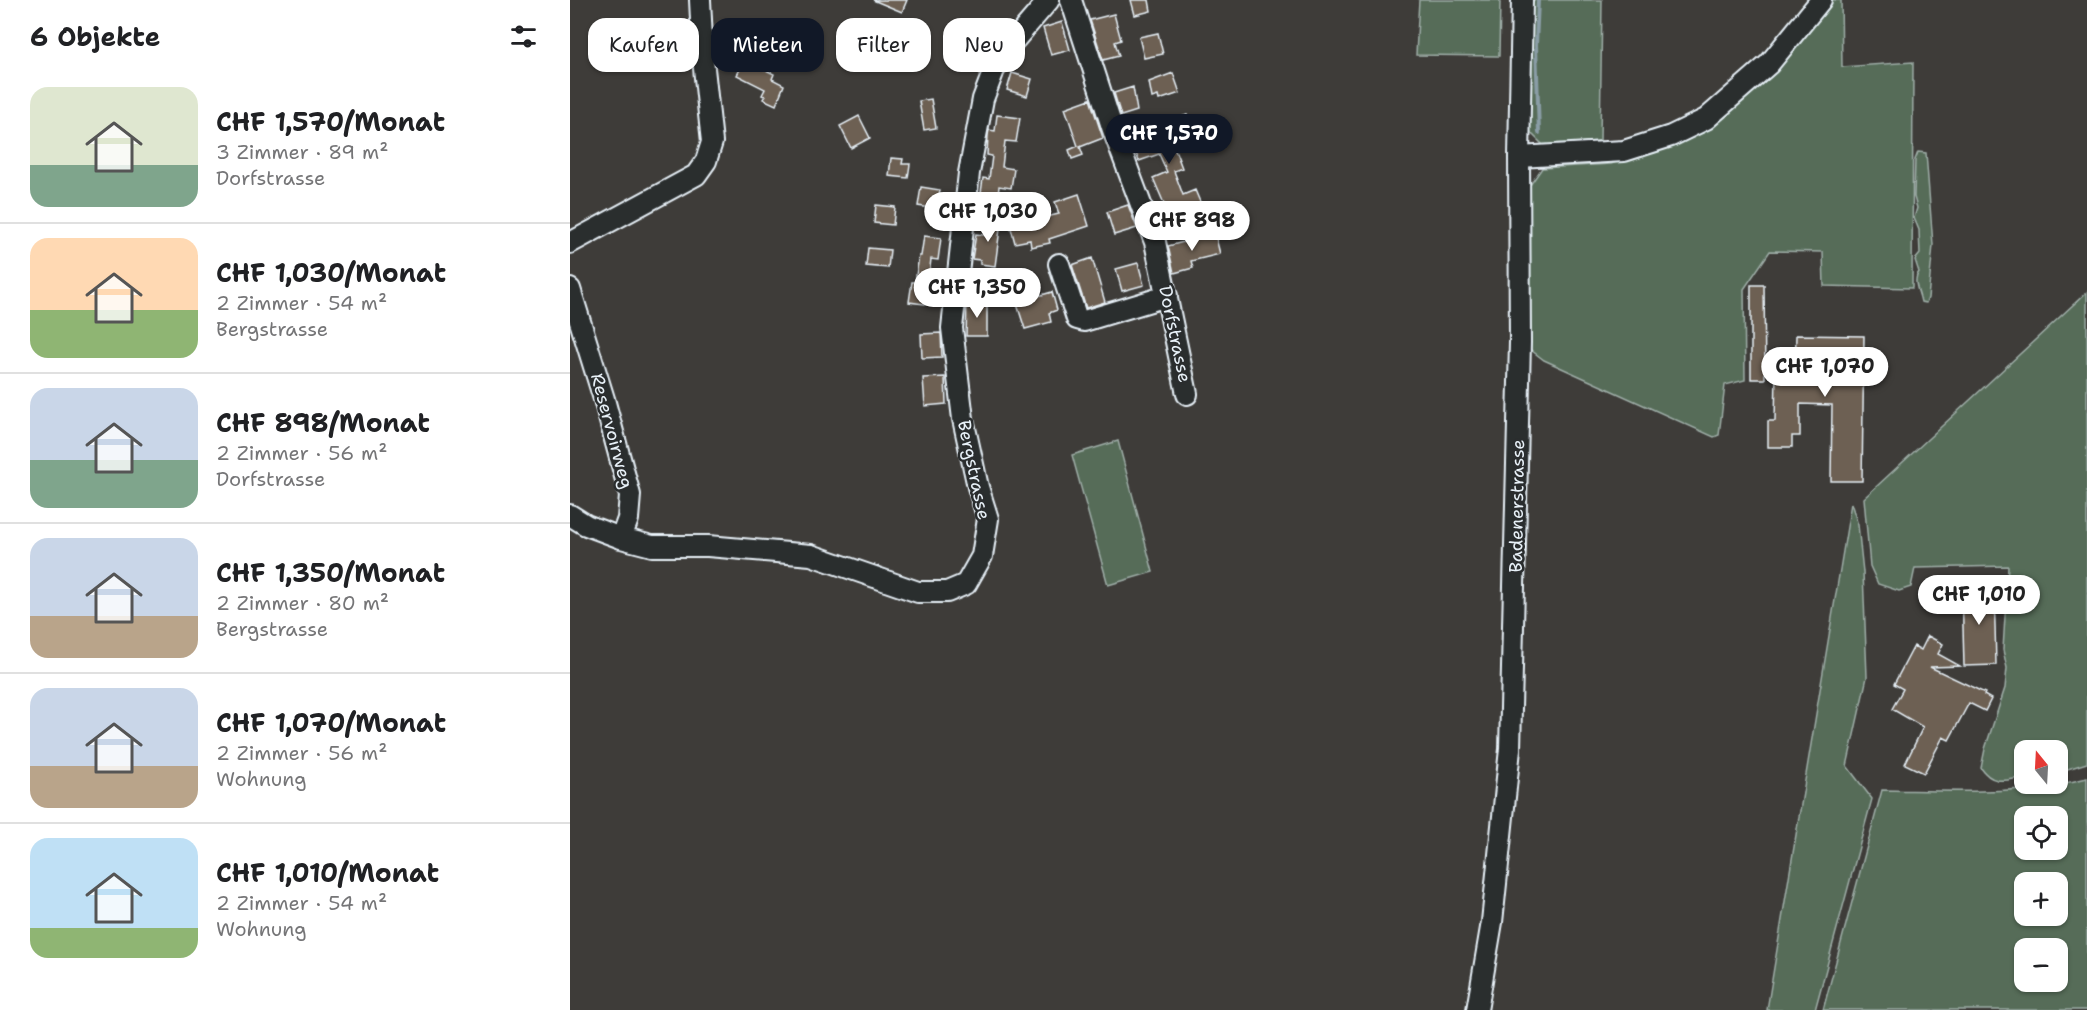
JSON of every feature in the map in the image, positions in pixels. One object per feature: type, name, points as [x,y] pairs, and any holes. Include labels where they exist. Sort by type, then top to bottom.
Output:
[{"type":"street","points":[[570,243],[696,175],[706,161],[712,142],[703,59],[700,0]]},
{"type":"street","name":"Bergstrasse","points":[[570,515],[586,525],[652,546],[708,546],[811,555],[918,592],[947,592],[966,584],[982,556],[988,519],[978,487],[963,419],[952,328],[969,173],[983,99],[994,70],[1012,43],[1049,0]]},
{"type":"street","name":"Dorfstrasse","points":[[1071,0],[1112,127],[1155,242],[1187,394]]},
{"type":"street","name":"Badenerstrasse","points":[[1478,1010],[1492,922],[1510,749],[1520,355],[1519,157],[1522,0]]},
{"type":"street","points":[[1519,157],[1624,151],[1671,136],[1706,119],[1768,64],[1821,0]]},
{"type":"street","points":[[1059,264],[1077,319],[1084,321],[1167,296]]},
{"type":"street","name":"Reservoirweg","points":[[570,289],[608,410],[630,495],[628,519],[621,538]]},
{"type":"green space","points":[[1419,0],[1500,0],[1499,56],[1416,55]]},
{"type":"green space","points":[[1528,0],[1602,0],[1600,141],[1544,146],[1531,133],[1526,115]]},
{"type":"green space","points":[[1832,0],[1841,0],[1842,67],[1913,62],[1912,288],[1824,286],[1823,252],[1770,251],[1744,289],[1745,380],[1725,385],[1719,435],[1714,437],[1544,360],[1527,347],[1528,188],[1542,168],[1611,164],[1709,129],[1743,101]]},
{"type":"green space","points":[[1918,152],[1926,153],[1933,245],[1926,303],[1921,302],[1916,283],[1919,272],[1915,260],[1920,254],[1919,230],[1914,218],[1917,208],[1914,197],[1915,160]]},
{"type":"green space","points":[[2087,292],[2087,763],[2068,769],[2068,740],[2014,740],[2014,779],[1995,780],[1986,774],[1981,768],[1985,749],[2005,688],[2007,668],[2003,650],[2008,566],[1915,568],[1911,587],[1899,591],[1878,584],[1870,566],[1864,498]]},
{"type":"green space","points":[[1118,441],[1153,572],[1108,585],[1072,455]]},
{"type":"green space","points":[[1851,503],[1858,525],[1863,572],[1867,677],[1847,766],[1872,799],[1815,1010],[1767,1010]]},
{"type":"green space","points":[[2087,778],[2087,1010],[1823,1010],[1882,790],[2014,790],[2014,794],[2068,794],[2068,783]]},
{"type":"building","points":[[873,0],[907,0],[902,12]]},
{"type":"building","points":[[1131,0],[1149,0],[1151,11],[1135,15]]},
{"type":"building","points":[[1114,14],[1121,40],[1115,42],[1119,56],[1103,60],[1090,20]]},
{"type":"building","points":[[1062,22],[1070,50],[1051,55],[1043,28]]},
{"type":"building","points":[[1158,33],[1163,54],[1144,58],[1139,37]]},
{"type":"building","points":[[739,72],[774,74],[772,79],[784,85],[776,105],[763,99],[765,89],[737,75]]},
{"type":"building","points":[[1012,73],[1032,79],[1027,96],[1007,90]]},
{"type":"building","points":[[1173,73],[1180,93],[1159,100],[1158,96],[1152,98],[1149,82]]},
{"type":"building","points":[[1133,87],[1137,111],[1121,116],[1114,93]]},
{"type":"building","points":[[931,99],[936,128],[924,130],[919,101]]},
{"type":"building","points":[[1090,99],[1103,138],[1080,147],[1083,155],[1072,159],[1069,150],[1078,146],[1065,108]]},
{"type":"building","points":[[997,115],[1020,118],[1016,142],[1005,141],[1002,167],[1014,169],[1011,188],[999,186],[998,195],[981,193],[983,178],[989,179],[992,156],[987,155],[988,135],[989,130],[995,131]]},
{"type":"building","points":[[1187,115],[1195,135],[1173,144],[1182,168],[1174,171],[1183,195],[1195,190],[1203,209],[1172,222],[1153,178],[1167,172],[1159,154],[1139,161],[1133,145],[1139,143],[1136,133]]},
{"type":"building","points":[[859,116],[870,138],[851,148],[840,126]]},
{"type":"building","points":[[891,158],[903,159],[902,164],[910,164],[908,178],[889,176]]},
{"type":"building","points":[[921,187],[940,190],[939,195],[946,196],[944,210],[918,206]]},
{"type":"building","points":[[1079,194],[1089,226],[1049,239],[1050,243],[1031,247],[1030,240],[1015,243],[1008,217],[1028,212],[1030,221],[1059,214],[1055,202]]},
{"type":"building","points":[[876,205],[895,207],[893,225],[874,223]]},
{"type":"building","points":[[1128,205],[1137,228],[1114,235],[1107,212]]},
{"type":"building","points":[[1002,214],[995,266],[980,264],[980,260],[972,259],[976,234],[992,236],[986,218]]},
{"type":"building","points":[[1215,234],[1220,254],[1191,261],[1193,268],[1174,273],[1168,246]]},
{"type":"building","points":[[924,236],[941,238],[938,260],[931,259],[928,284],[935,285],[932,305],[909,302]]},
{"type":"building","points":[[868,248],[890,250],[888,268],[866,266]]},
{"type":"building","points":[[1092,258],[1105,302],[1086,308],[1072,265]]},
{"type":"building","points":[[1138,263],[1144,285],[1122,291],[1116,269]]},
{"type":"building","points":[[1751,285],[1764,285],[1765,379],[1751,379]]},
{"type":"building","points":[[1036,291],[1038,296],[1052,292],[1057,310],[1049,313],[1051,322],[1025,329],[1015,298]]},
{"type":"building","points":[[967,302],[987,302],[987,336],[966,336]]},
{"type":"building","points":[[941,333],[942,357],[922,358],[921,334]]},
{"type":"building","points":[[1796,335],[1864,336],[1862,481],[1831,481],[1832,405],[1800,404],[1800,436],[1792,436],[1792,447],[1768,447],[1768,421],[1775,421],[1776,374],[1795,375]]},
{"type":"building","points":[[945,377],[946,404],[925,406],[923,378]]},
{"type":"building","points":[[1962,586],[1994,586],[1996,665],[1964,666]]},
{"type":"building","points":[[1928,636],[1943,644],[1938,654],[1960,666],[1930,667],[1985,693],[1984,695],[1991,699],[1985,711],[1969,703],[1949,740],[1943,737],[1924,773],[1905,764],[1923,727],[1892,709],[1903,689],[1894,684],[1914,646],[1921,650]]},
{"type":"waterway","points":[[1538,0],[1536,45],[1539,133]]}]
